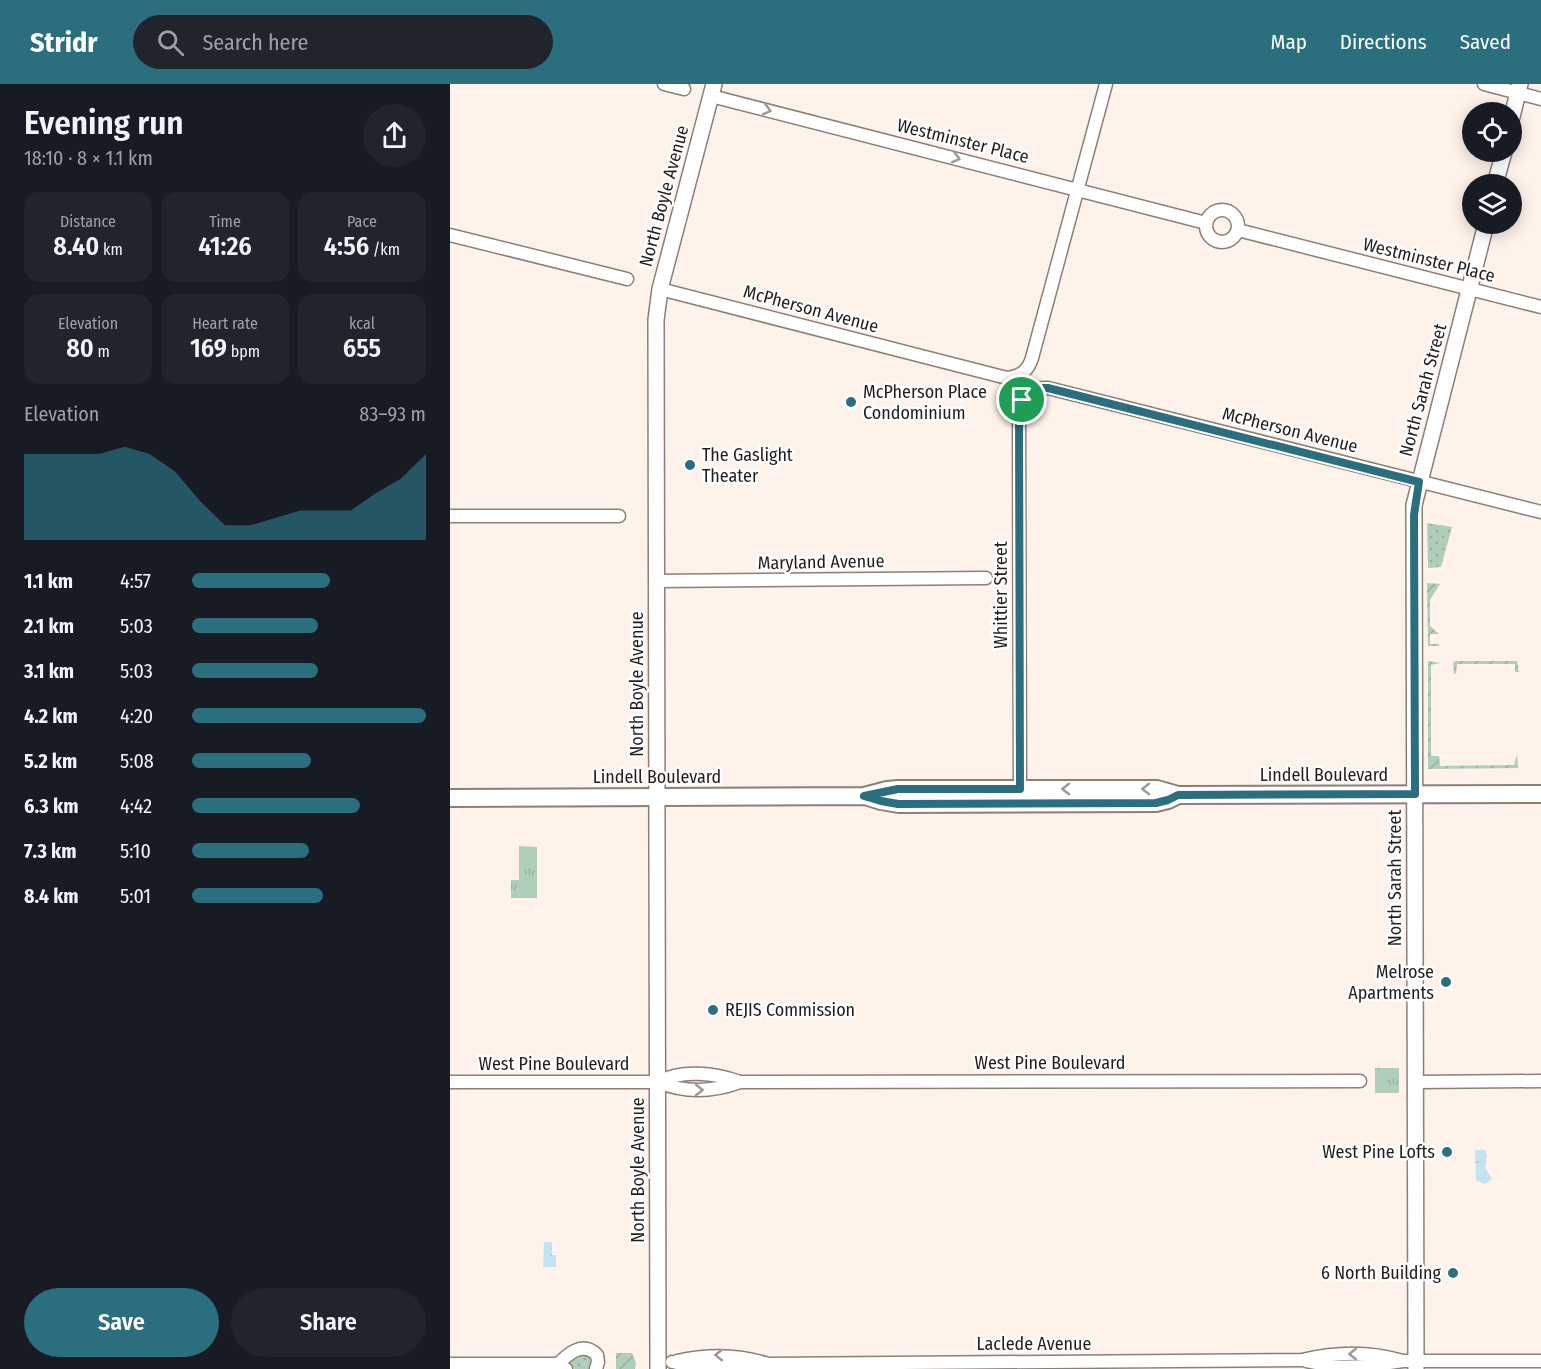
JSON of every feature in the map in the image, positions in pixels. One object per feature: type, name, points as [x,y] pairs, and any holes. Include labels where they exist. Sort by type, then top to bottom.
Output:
[{"type":"main road","name":"Lindell Boulevard","points":[[450,798],[864,796],[898,789],[1020,796],[1157,789],[1178,795],[1541,794]]},
{"type":"street","points":[[664,84],[684,89]]},
{"type":"street","points":[[1078,189],[1106,84]]},
{"type":"street","points":[[1484,84],[1519,88],[1541,99]]},
{"type":"street","name":"Westminster Place","points":[[712,90],[1206,223]]},
{"type":"street","name":"North Boyle Avenue","points":[[663,1365],[658,1082],[656,320],[660,289],[712,90]]},
{"type":"street","name":"McPherson Avenue","points":[[660,289],[1007,378],[1023,374],[1029,367],[1078,189]]},
{"type":"street","points":[[1216,211],[1227,211],[1235,217],[1238,230],[1230,240],[1220,242],[1207,233],[1206,223],[1216,211]]},
{"type":"street","name":"Westminster Place","points":[[1238,230],[1541,307]]},
{"type":"street","name":"North Sarah Street","points":[[1412,1364],[1415,1082],[1414,515],[1419,482],[1484,234]]},
{"type":"street","points":[[450,235],[627,279]]},
{"type":"street","name":"McPherson Avenue","points":[[1030,391],[1048,388],[1541,512]]},
{"type":"street","name":"Whittier Street","points":[[1020,796],[1019,414],[1022,400],[1030,391]]},
{"type":"street","points":[[450,516],[619,516]]},
{"type":"street","name":"Maryland Avenue","points":[[656,581],[986,578]]},
{"type":"street","name":"West Pine Boulevard","points":[[450,1082],[658,1082],[680,1075],[715,1074],[740,1082],[1360,1081]]},
{"type":"street","points":[[1415,1082],[1541,1081]]},
{"type":"street","points":[[450,1364],[562,1366],[573,1351],[578,1349],[590,1350],[597,1355],[596,1369]]},
{"type":"street","name":"Laclede Avenue","points":[[663,1365],[704,1356],[734,1355],[766,1364],[1302,1360],[1336,1354],[1370,1353],[1412,1364],[1541,1361]]},
{"type":"green space","points":[[1427,523],[1452,527],[1441,567],[1428,568]]},
{"type":"green space","points":[[1427,583],[1440,584],[1430,600],[1430,626],[1439,634],[1430,634],[1430,644],[1439,644],[1439,646],[1428,646]]},
{"type":"green space","points":[[1428,661],[1440,663],[1431,665],[1431,756],[1439,756],[1440,766],[1514,765],[1517,755],[1518,768],[1428,769]]},
{"type":"green space","points":[[1455,661],[1517,661],[1519,672],[1515,672],[1515,664],[1457,664],[1454,674],[1453,663]]},
{"type":"green space","points":[[519,846],[537,847],[537,898],[511,898],[511,880],[519,880]]},
{"type":"green space","points":[[1375,1068],[1399,1068],[1399,1093],[1375,1093]]},
{"type":"green space","points":[[583,1352],[593,1357],[590,1369],[571,1367],[569,1361]]},
{"type":"green space","points":[[616,1353],[632,1353],[636,1363],[635,1369],[616,1369]]},
{"type":"water","points":[[1475,1150],[1485,1150],[1487,1156],[1485,1168],[1492,1179],[1485,1184],[1476,1180]]},
{"type":"water","points":[[544,1242],[552,1242],[552,1255],[556,1255],[556,1267],[543,1267]]},
{"type":"place","name":"McPherson Place Condominium","points":[[851,402]]},
{"type":"place","name":"The Gaslight Theater","points":[[690,465]]},
{"type":"place","name":"Melrose Apartments","points":[[1446,982]]},
{"type":"place","name":"REJIS Commission","points":[[713,1010]]},
{"type":"place","name":"West Pine Lofts","points":[[1447,1152]]},
{"type":"place","name":"6 North Building","points":[[1453,1273]]},
{"type":"route","points":[[1048,388],[1419,482],[1414,505],[1415,794],[1178,795],[1156,803],[951,804],[898,804],[864,796],[898,789],[1020,789],[1019,414],[1022,400],[1030,391],[1048,388]]}]
